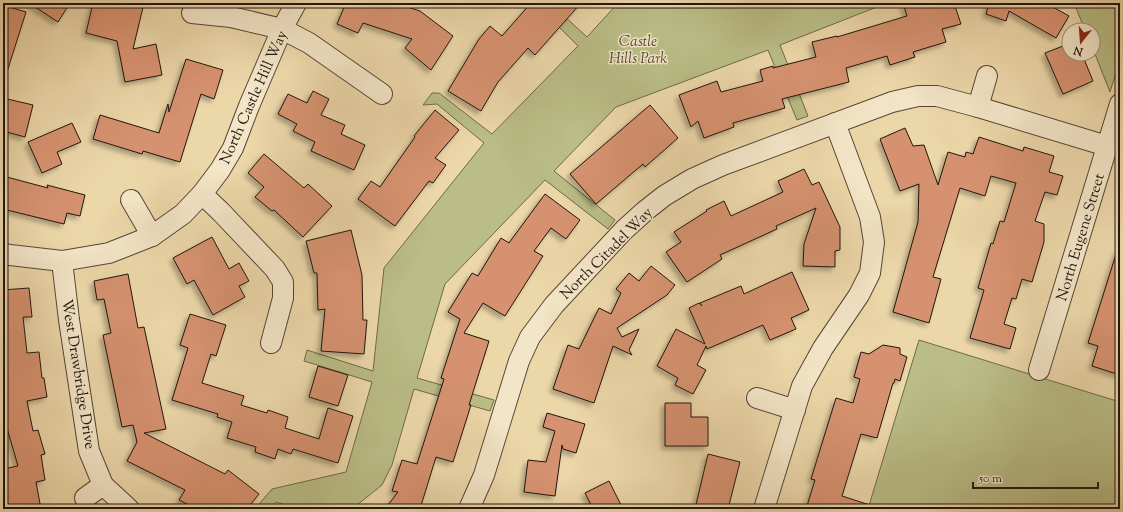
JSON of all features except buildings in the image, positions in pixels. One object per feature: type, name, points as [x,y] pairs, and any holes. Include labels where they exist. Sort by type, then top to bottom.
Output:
[{"type":"street","name":"North Castle Hill Way","points":[[3,254],[62,261],[109,253],[152,236],[183,214],[202,194],[220,170],[233,148],[282,29],[296,3]]},
{"type":"street","points":[[192,13],[231,17],[282,29],[309,43],[382,94]]},
{"type":"street","points":[[978,107],[987,76]]},
{"type":"street","name":"North Citadel Way","points":[[469,509],[484,475],[519,361],[530,337],[554,305],[624,230],[664,196],[692,179],[723,165],[892,102],[918,96],[937,96],[1107,146]]},
{"type":"street","name":"North Eugene Street","points":[[1039,370],[1120,104]]},
{"type":"street","points":[[764,509],[802,386],[823,348],[859,295],[870,273],[874,242],[870,217],[835,124]]},
{"type":"street","points":[[202,194],[275,269],[283,282],[283,298],[271,343]]},
{"type":"street","points":[[131,200],[152,236]]},
{"type":"street","name":"West Drawbridge Drive","points":[[62,261],[70,327],[89,451],[103,485],[129,509]]},
{"type":"street","points":[[756,398],[795,410]]},
{"type":"street","points":[[85,498],[103,485]]},
{"type":"green space","name":"Castle Hills Park","points":[[535,3],[550,3],[587,37],[618,3],[887,3],[780,45],[808,116],[797,120],[768,50],[616,107],[554,171],[615,220],[608,229],[545,180],[445,284],[417,378],[494,400],[490,411],[414,389],[392,465],[382,485],[352,509],[295,509],[276,502],[270,509],[255,509],[272,489],[346,472],[372,382],[304,361],[307,350],[373,371],[384,268],[484,143],[437,104],[423,105],[432,93],[439,93],[492,134],[578,46]]},
{"type":"green space","points":[[1074,3],[1120,3],[1120,59],[1110,92],[1098,62],[1101,62],[1101,22],[1082,22]]},
{"type":"green space","points":[[919,340],[1120,402],[1120,509],[868,509]]}]
